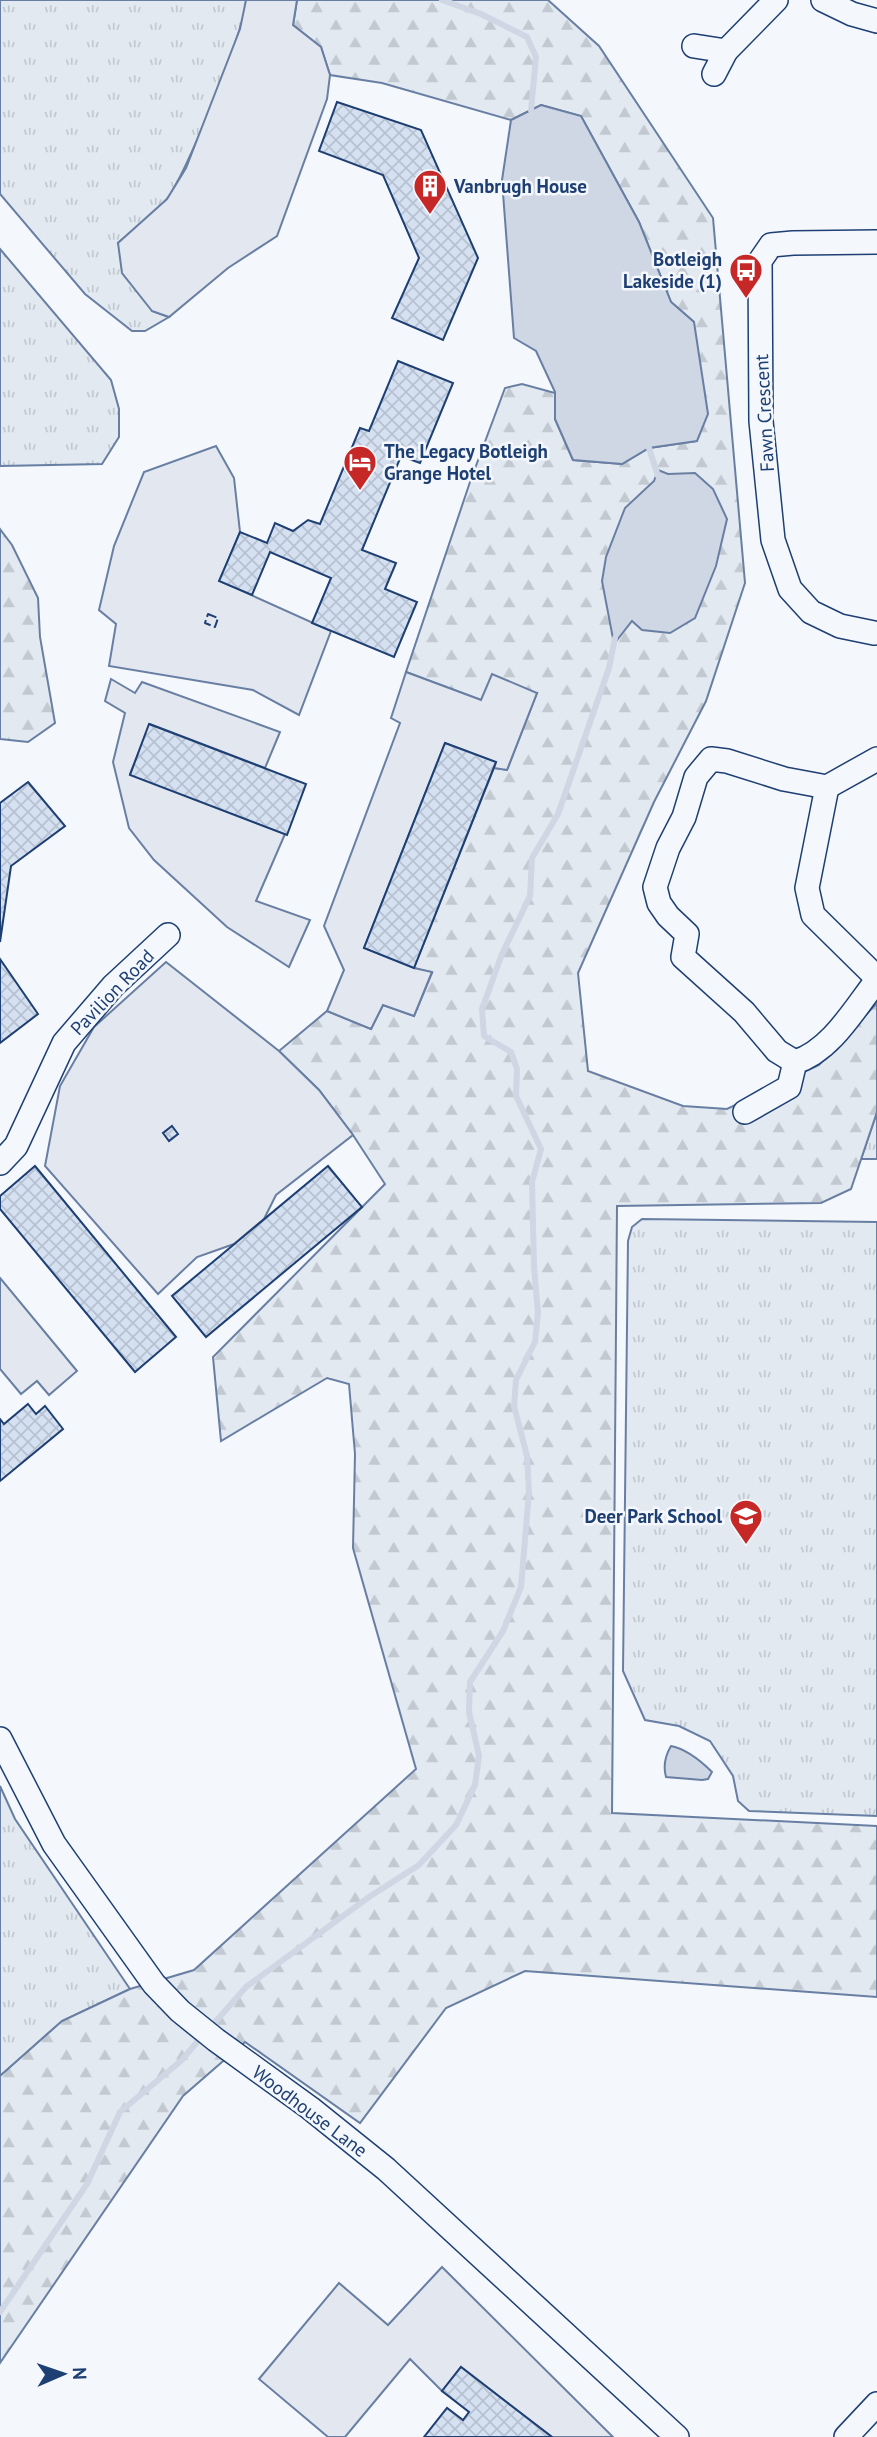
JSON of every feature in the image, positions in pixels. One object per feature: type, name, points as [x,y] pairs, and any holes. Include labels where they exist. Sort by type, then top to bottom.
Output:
[{"type":"street","points":[[714,74],[726,51],[776,0]]},
{"type":"street","points":[[823,0],[877,22]]},
{"type":"street","points":[[694,46],[726,51]]},
{"type":"street","name":"Fawn Crescent","points":[[876,634],[840,626],[811,612],[790,589],[773,540],[761,421],[760,261],[771,245],[877,242]]},
{"type":"street","points":[[827,787],[807,888],[813,915],[877,979],[833,1035],[809,1058],[795,1062],[777,1051],[744,1012],[683,957],[687,934],[659,903],[655,887],[668,848],[684,817],[696,777],[710,759],[727,761],[784,779],[827,787],[877,759]]},
{"type":"street","name":"Pavilion Road","points":[[0,1163],[16,1146],[64,1043],[113,986],[168,935]]},
{"type":"street","points":[[745,1112],[789,1087],[795,1062]]},
{"type":"street","name":"Woodhouse Lane","points":[[0,1739],[54,1844],[154,1984],[216,2040],[310,2108],[386,2169],[677,2437]]},
{"type":"street","points":[[846,2437],[877,2404]]},
{"type":"green space","points":[[0,0],[246,0],[244,15],[226,69],[175,187],[155,212],[118,243],[152,311],[169,317],[145,331],[132,331],[85,294],[0,194]]},
{"type":"green space","points":[[297,0],[548,0],[599,46],[713,218],[745,583],[706,701],[654,802],[578,973],[588,1071],[683,1106],[727,1109],[819,1065],[877,1003],[877,1112],[851,1189],[821,1203],[617,1206],[612,1813],[877,1826],[877,1997],[525,1971],[446,2008],[360,2123],[245,2042],[183,2096],[0,2363],[0,2076],[62,2021],[130,1989],[194,1970],[416,1769],[353,1548],[355,1454],[349,1384],[327,1378],[221,1441],[213,1357],[385,1184],[319,1090],[279,1051],[327,1011],[371,1029],[383,1005],[414,1016],[432,973],[414,968],[494,768],[507,770],[537,693],[481,700],[406,672],[470,482],[505,388],[522,384],[555,393],[555,419],[573,460],[622,464],[649,448],[697,441],[694,322],[671,302],[639,222],[581,116],[541,105],[511,120],[382,83],[330,75],[321,47],[293,25]]},
{"type":"green space","points":[[0,249],[111,380],[119,409],[119,437],[102,464],[0,466]]},
{"type":"green space","points":[[0,529],[12,545],[38,598],[40,637],[55,723],[28,742],[0,739]]},
{"type":"green space","points":[[877,1112],[877,1159],[861,1159]]},
{"type":"green space","name":"Deer Park School","points":[[642,1219],[877,1222],[877,1816],[749,1811],[738,1801],[733,1776],[710,1741],[679,1726],[645,1720],[623,1671],[628,1241],[632,1227]]},
{"type":"green space","points":[[0,1786],[15,1819],[130,1989],[62,2021],[0,2076]]},
{"type":"shaded area","points":[[246,0],[297,0],[293,25],[321,47],[330,75],[327,99],[277,236],[228,268],[169,317],[152,311],[122,273],[118,243],[167,199],[186,168],[240,29]]},
{"type":"shaded area","points":[[541,105],[581,116],[639,222],[671,302],[694,322],[708,414],[697,441],[649,448],[622,464],[573,460],[555,419],[555,392],[536,351],[514,338],[502,180],[511,120]]},
{"type":"shaded area","points":[[216,446],[234,478],[240,532],[220,581],[331,631],[299,715],[253,690],[109,666],[116,624],[99,610],[114,546],[144,472]]},
{"type":"shaded area","points":[[658,470],[668,474],[695,473],[713,489],[727,519],[716,566],[695,618],[670,633],[642,630],[632,621],[614,644],[602,581],[606,557],[625,508],[654,481]]},
{"type":"shaded area","points":[[406,672],[481,700],[492,674],[537,693],[507,770],[494,768],[496,762],[445,743],[364,948],[414,968],[432,972],[414,1016],[383,1005],[371,1029],[327,1011],[344,970],[324,926],[400,723],[391,718]]},
{"type":"shaded area","points":[[111,679],[135,693],[142,682],[280,732],[265,768],[150,724],[130,774],[285,834],[256,901],[310,920],[289,967],[227,927],[154,860],[129,828],[113,762],[125,713],[105,701]]},
{"type":"shaded area","points":[[166,962],[279,1051],[319,1090],[353,1135],[276,1195],[264,1219],[234,1244],[197,1257],[158,1294],[45,1166],[60,1086],[94,1027]]},
{"type":"shaded area","points":[[0,1278],[77,1371],[49,1395],[37,1381],[21,1394],[0,1369]]},
{"type":"shaded area","points":[[671,1746],[688,1753],[708,1768],[712,1772],[708,1779],[666,1777],[665,1761]]},
{"type":"shaded area","points":[[442,2267],[613,2437],[552,2437],[461,2367],[442,2391],[410,2359],[345,2437],[328,2437],[259,2379],[339,2283],[388,2325]]},
{"type":"building","name":"Vanbrugh House","points":[[337,102],[421,130],[478,258],[443,340],[392,318],[419,258],[383,175],[319,151]]},
{"type":"building","name":"The Legacy Botleigh Grange Hotel","points":[[398,361],[453,383],[420,463],[401,456],[362,550],[396,563],[385,589],[417,602],[394,657],[312,623],[331,578],[270,552],[252,595],[219,581],[240,532],[267,543],[275,523],[293,531],[308,520],[320,524],[360,428],[369,431]]},
{"type":"building","points":[[149,724],[306,784],[287,835],[130,775]]},
{"type":"building","points":[[445,743],[496,762],[414,968],[364,948]]},
{"type":"building","points":[[28,782],[65,826],[11,866],[0,942],[0,803]]},
{"type":"building","points":[[0,959],[38,1014],[0,1043]]},
{"type":"building","points":[[172,1126],[178,1134],[169,1141],[163,1133]]},
{"type":"building","points":[[35,1166],[176,1337],[135,1372],[0,1209],[0,1196]]},
{"type":"building","points":[[328,1166],[362,1207],[206,1337],[172,1296]]},
{"type":"building","points":[[28,1404],[36,1414],[45,1406],[63,1429],[0,1481],[0,1419],[4,1424]]},
{"type":"building","points":[[461,2367],[552,2437],[424,2437],[447,2408],[463,2420],[469,2412],[442,2391]]},
{"type":"waterway","points":[[442,0],[481,14],[527,37],[536,57],[531,110]]},
{"type":"waterway","points":[[649,448],[658,476]]},
{"type":"waterway","points":[[210,2028],[246,1987],[369,1897],[419,1865],[456,1825],[475,1785],[479,1756],[469,1712],[470,1682],[503,1631],[521,1587],[529,1492],[527,1456],[514,1406],[516,1380],[535,1342],[538,1313],[532,1182],[541,1149],[516,1096],[517,1069],[511,1052],[484,1036],[482,1009],[502,954],[530,896],[532,858],[558,814],[609,668],[615,638]]},
{"type":"waterway","points":[[0,2312],[87,2184],[120,2112],[182,2060],[202,2036]]},
{"type":"fence","points":[[208,614],[218,618],[215,627],[205,623],[208,614]]},
{"type":"place","name":"Vanbrugh House","points":[[430,216]]},
{"type":"place","name":"Botleigh Lakeside (1)","points":[[746,300]]},
{"type":"place","name":"The Legacy Botleigh Grange Hotel","points":[[360,492]]},
{"type":"place","name":"Deer Park School","points":[[746,1546]]}]
